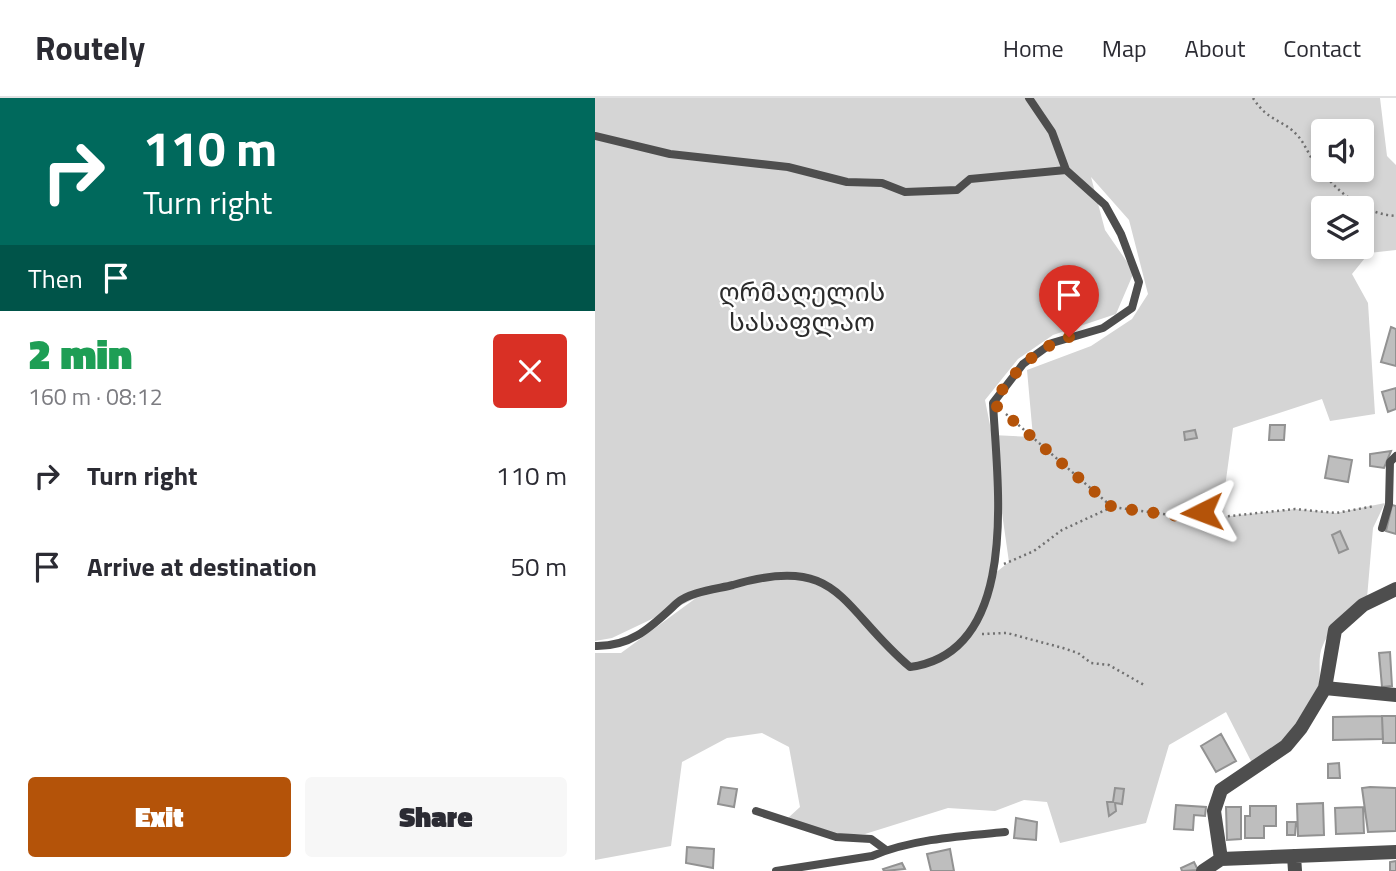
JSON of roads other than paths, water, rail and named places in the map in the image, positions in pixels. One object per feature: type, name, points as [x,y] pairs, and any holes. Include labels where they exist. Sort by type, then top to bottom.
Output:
[{"type":"street","points":[[1221,859],[1214,811],[1221,790],[1286,746],[1301,728],[1325,688],[1335,630],[1363,605],[1396,589]]},
{"type":"street","points":[[1325,688],[1396,695]]},
{"type":"street","points":[[1203,871],[1221,859],[1294,864],[1396,852]]},
{"type":"lane","points":[[595,646],[629,643],[663,618],[680,600],[772,574],[815,577],[845,597],[881,643],[909,667],[931,664],[968,635],[985,607],[995,568],[998,471],[993,403],[1023,364],[1052,343],[1103,328],[1132,308],[1139,282],[1121,234],[1105,205],[1066,170],[1052,132],[1029,98]]},
{"type":"lane","points":[[595,136],[670,154],[788,167],[847,182],[882,183],[905,192],[957,190],[970,179],[1066,170]]},
{"type":"lane","points":[[1382,528],[1388,504],[1388,472],[1390,462],[1396,456]]},
{"type":"lane","points":[[756,811],[836,837],[871,839],[886,850]]},
{"type":"lane","points":[[776,871],[871,856],[886,850],[969,835],[1005,832]]},
{"type":"park label","name":"ღრმაღელის სასაფლაო","points":[[802,306]]}]
